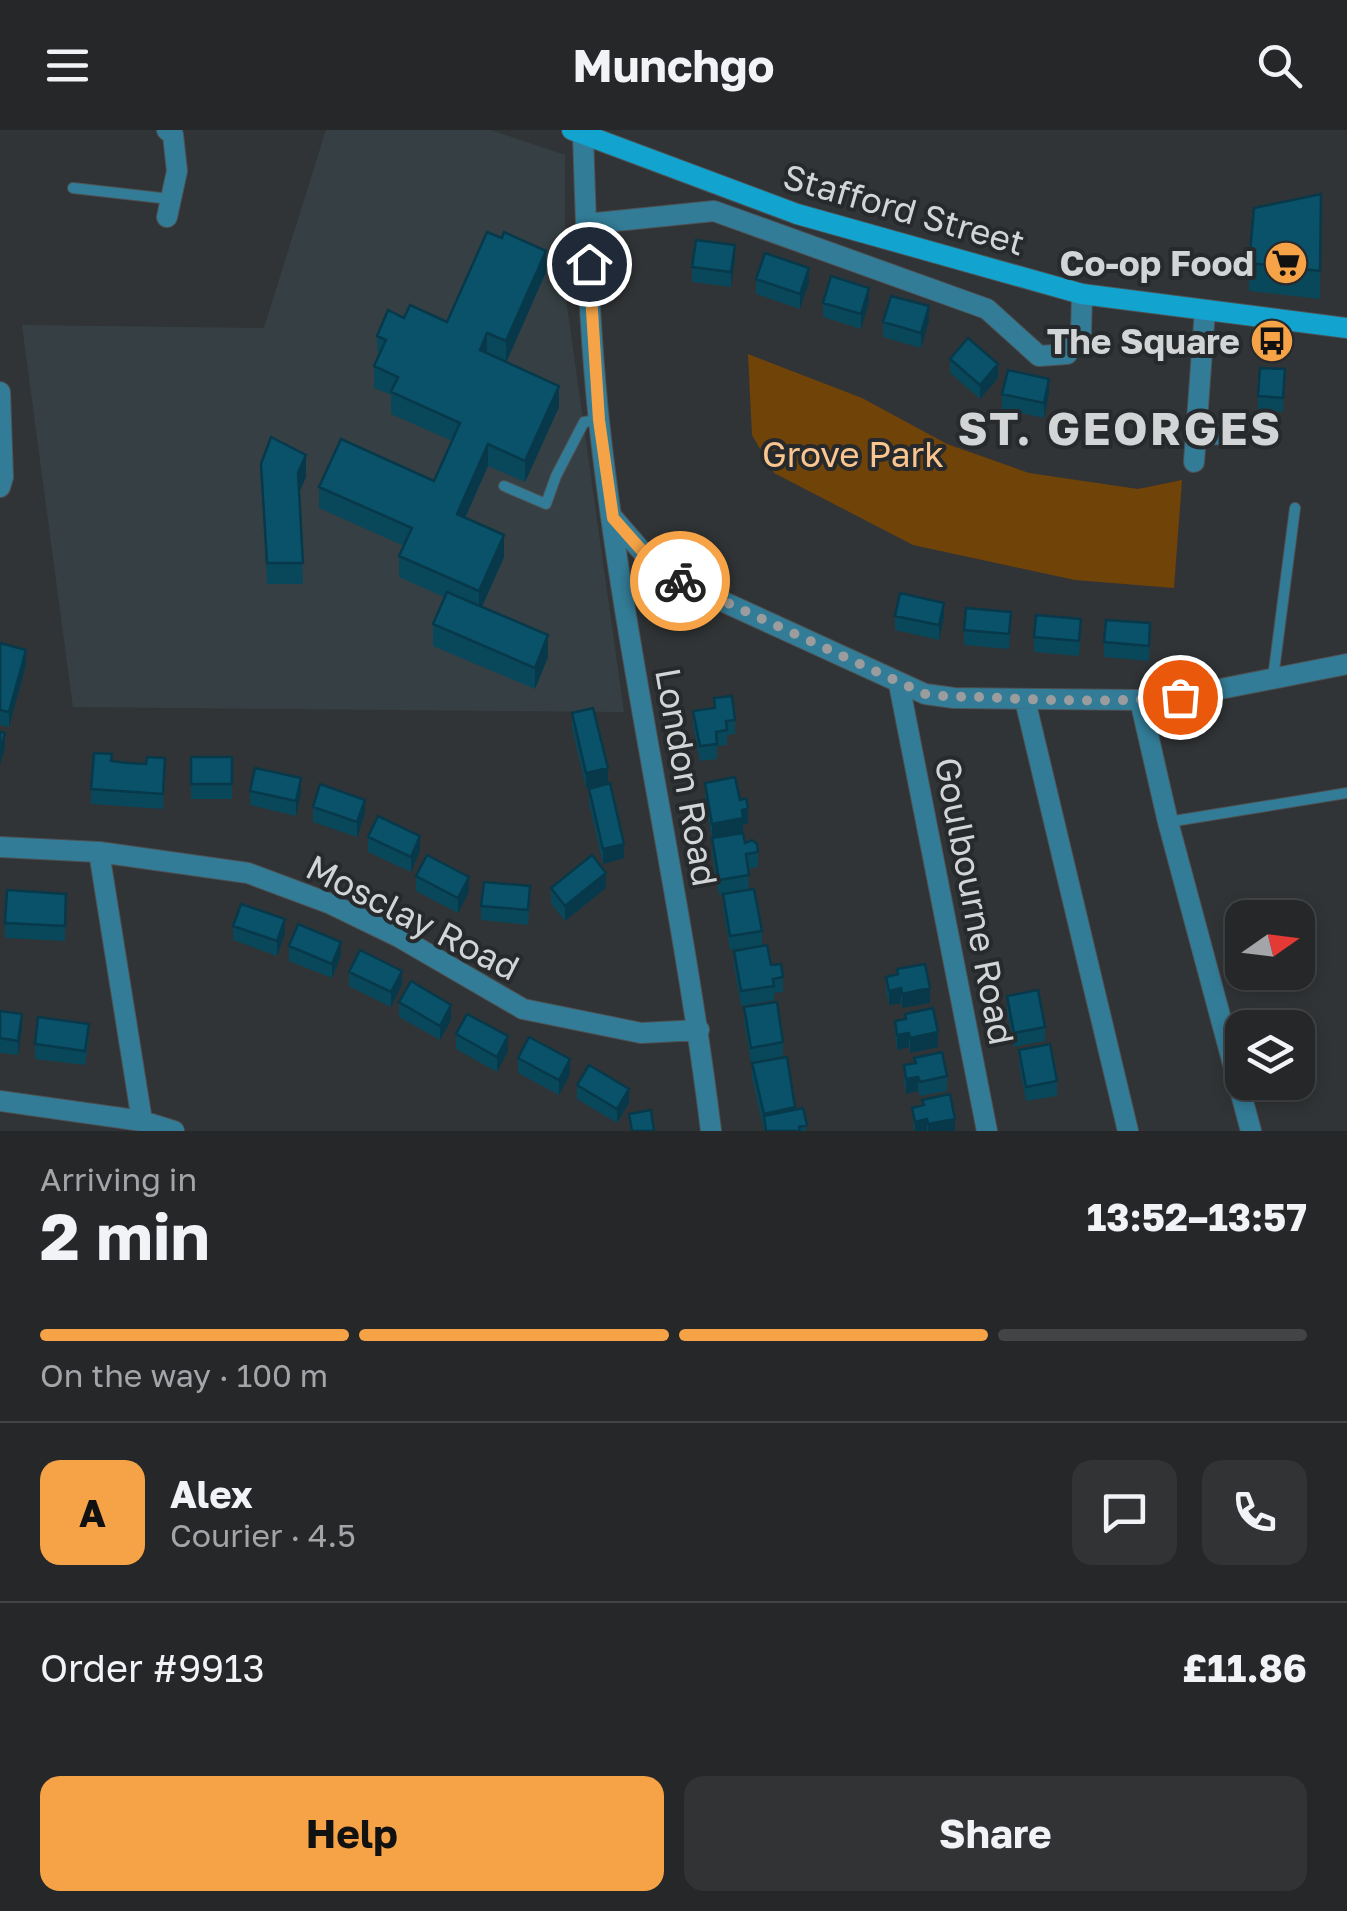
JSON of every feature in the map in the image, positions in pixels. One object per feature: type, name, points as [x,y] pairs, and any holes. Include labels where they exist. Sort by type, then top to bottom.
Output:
[{"type":"street","points":[[167,130],[174,134],[177,172],[169,208]]},
{"type":"street","name":"London Road","points":[[578,132],[599,420],[637,684],[699,1030],[711,1131]]},
{"type":"street","name":"Stafford Street","points":[[578,132],[797,214],[1082,294],[1347,328]]},
{"type":"street","points":[[586,224],[714,211],[987,308],[1040,356],[1067,354],[1081,334],[1082,294]]},
{"type":"street","points":[[1194,462],[1205,310]]},
{"type":"street","points":[[1,395],[1,480]]},
{"type":"street","points":[[1196,433],[1228,435]]},
{"type":"street","points":[[613,518],[652,562],[678,580],[925,694],[1025,700],[1140,700],[1180,697],[1347,664]]},
{"type":"street","name":"Goulbourne Road","points":[[899,684],[987,1131]]},
{"type":"street","points":[[1025,700],[1128,1131]]},
{"type":"street","points":[[1140,700],[1168,822],[1252,1131]]},
{"type":"street","name":"Mosclay Road","points":[[0,847],[99,852],[248,873],[331,904],[399,937],[523,1009],[641,1033],[699,1030]]},
{"type":"street","points":[[99,852],[142,1121]]},
{"type":"street","points":[[0,1101],[142,1121],[174,1131]]},
{"type":"lane","points":[[72,188],[169,208]]},
{"type":"lane","points":[[504,486],[546,504],[584,422],[599,420]]},
{"type":"lane","points":[[1272,679],[1295,508]]},
{"type":"lane","points":[[1168,822],[1347,793]]},
{"type":"shaded area","points":[[326,130],[491,130],[565,155],[565,292],[624,712],[73,707],[22,325],[264,328]]},
{"type":"green space","name":"Grove Park","points":[[748,354],[862,398],[947,444],[1029,473],[1138,489],[1182,480],[1174,588],[1075,580],[913,545],[774,473],[752,435]]},
{"type":"building","points":[[1321,194],[1320,271],[1249,263],[1254,208]]},
{"type":"building","points":[[487,232],[502,238],[504,232],[546,251],[506,341],[487,333],[480,350],[559,386],[525,461],[488,444],[457,514],[504,535],[479,591],[399,556],[412,528],[319,487],[341,439],[434,481],[460,423],[391,392],[398,377],[374,366],[386,340],[377,336],[388,310],[404,318],[410,305],[447,322]]},
{"type":"building","points":[[696,240],[735,245],[731,272],[692,267]]},
{"type":"building","points":[[765,253],[809,268],[800,294],[756,279]]},
{"type":"building","points":[[831,276],[869,288],[861,314],[823,303]]},
{"type":"building","points":[[891,296],[929,306],[921,333],[883,322]]},
{"type":"building","points":[[968,338],[998,364],[980,385],[950,359]]},
{"type":"building","points":[[1260,368],[1285,369],[1283,398],[1258,396]]},
{"type":"building","points":[[1008,370],[1049,379],[1044,403],[1002,394]]},
{"type":"building","points":[[271,437],[306,455],[298,473],[303,563],[267,563],[261,464]]},
{"type":"building","points":[[447,592],[548,635],[535,668],[433,624]]},
{"type":"building","points":[[900,593],[944,603],[939,625],[895,616]]},
{"type":"building","points":[[966,608],[1011,612],[1009,634],[964,630]]},
{"type":"building","points":[[1036,615],[1081,619],[1079,641],[1034,637]]},
{"type":"building","points":[[1106,620],[1150,623],[1149,646],[1104,642]]},
{"type":"building","points":[[0,643],[26,650],[9,712],[0,710]]},
{"type":"building","points":[[732,696],[735,720],[726,721],[727,730],[716,732],[717,744],[700,746],[693,711],[715,708],[714,698]]},
{"type":"building","points":[[593,708],[608,768],[586,773],[572,713]]},
{"type":"building","points":[[94,753],[112,754],[111,761],[128,763],[146,764],[147,757],[165,758],[163,794],[91,789]]},
{"type":"building","points":[[191,757],[232,757],[232,784],[191,784]]},
{"type":"building","points":[[255,768],[301,778],[296,801],[250,791]]},
{"type":"building","points":[[735,777],[740,800],[746,798],[748,808],[742,810],[743,818],[712,824],[705,783]]},
{"type":"building","points":[[610,783],[624,844],[603,849],[589,789]]},
{"type":"building","points":[[320,784],[365,800],[357,822],[313,807]]},
{"type":"building","points":[[378,816],[420,836],[411,857],[368,837]]},
{"type":"building","points":[[743,833],[745,843],[752,840],[757,844],[758,852],[746,854],[749,875],[719,880],[712,838]]},
{"type":"building","points":[[427,855],[469,877],[458,898],[416,876]]},
{"type":"building","points":[[592,855],[606,873],[565,906],[551,888]]},
{"type":"building","points":[[484,882],[530,886],[528,910],[481,906]]},
{"type":"building","points":[[754,889],[762,931],[730,936],[723,894]]},
{"type":"building","points":[[7,890],[66,894],[65,926],[5,923]]},
{"type":"building","points":[[241,904],[285,919],[277,941],[233,926]]},
{"type":"building","points":[[298,924],[341,942],[332,964],[289,946]]},
{"type":"building","points":[[767,945],[771,965],[781,964],[783,977],[773,979],[774,986],[741,991],[734,951]]},
{"type":"building","points":[[360,950],[402,971],[391,992],[349,972]]},
{"type":"building","points":[[925,964],[930,988],[902,994],[901,988],[889,991],[886,977],[898,974],[897,969]]},
{"type":"building","points":[[411,981],[451,1005],[440,1026],[399,1002]]},
{"type":"building","points":[[1038,990],[1045,1027],[1014,1033],[1007,996]]},
{"type":"building","points":[[777,1002],[783,1042],[751,1048],[744,1007]]},
{"type":"building","points":[[933,1008],[938,1032],[910,1038],[909,1033],[897,1035],[895,1021],[906,1019],[905,1014]]},
{"type":"building","points":[[0,1011],[22,1014],[18,1041],[0,1038]]},
{"type":"building","points":[[467,1014],[508,1036],[497,1057],[456,1034]]},
{"type":"building","points":[[38,1017],[89,1024],[85,1051],[35,1044]]},
{"type":"building","points":[[529,1037],[570,1059],[559,1080],[518,1058]]},
{"type":"building","points":[[1050,1044],[1057,1081],[1026,1087],[1019,1050]]},
{"type":"building","points":[[942,1052],[947,1076],[920,1082],[918,1077],[906,1079],[904,1065],[916,1063],[914,1058]]},
{"type":"building","points":[[787,1057],[795,1107],[764,1114],[752,1063]]},
{"type":"building","points":[[589,1065],[629,1089],[617,1109],[577,1085]]},
{"type":"building","points":[[950,1094],[955,1119],[915,1122],[912,1108],[924,1105],[922,1100]]},
{"type":"building","points":[[803,1108],[807,1125],[799,1127],[800,1131],[766,1131],[764,1116]]},
{"type":"building","points":[[651,1110],[654,1131],[632,1131],[629,1114]]},
{"type":"way so far","points":[[680,581],[925,694],[1025,700],[1180,697]]},
{"type":"place","name":"Co-op Food","points":[[1286,263]]},
{"type":"place","name":"The Square","points":[[1272,341]]},
{"type":"district","name":"ST. GEORGES","points":[[1120,428]]},
{"type":"route","points":[[589,264],[599,420],[613,518],[652,562],[680,581]]}]
